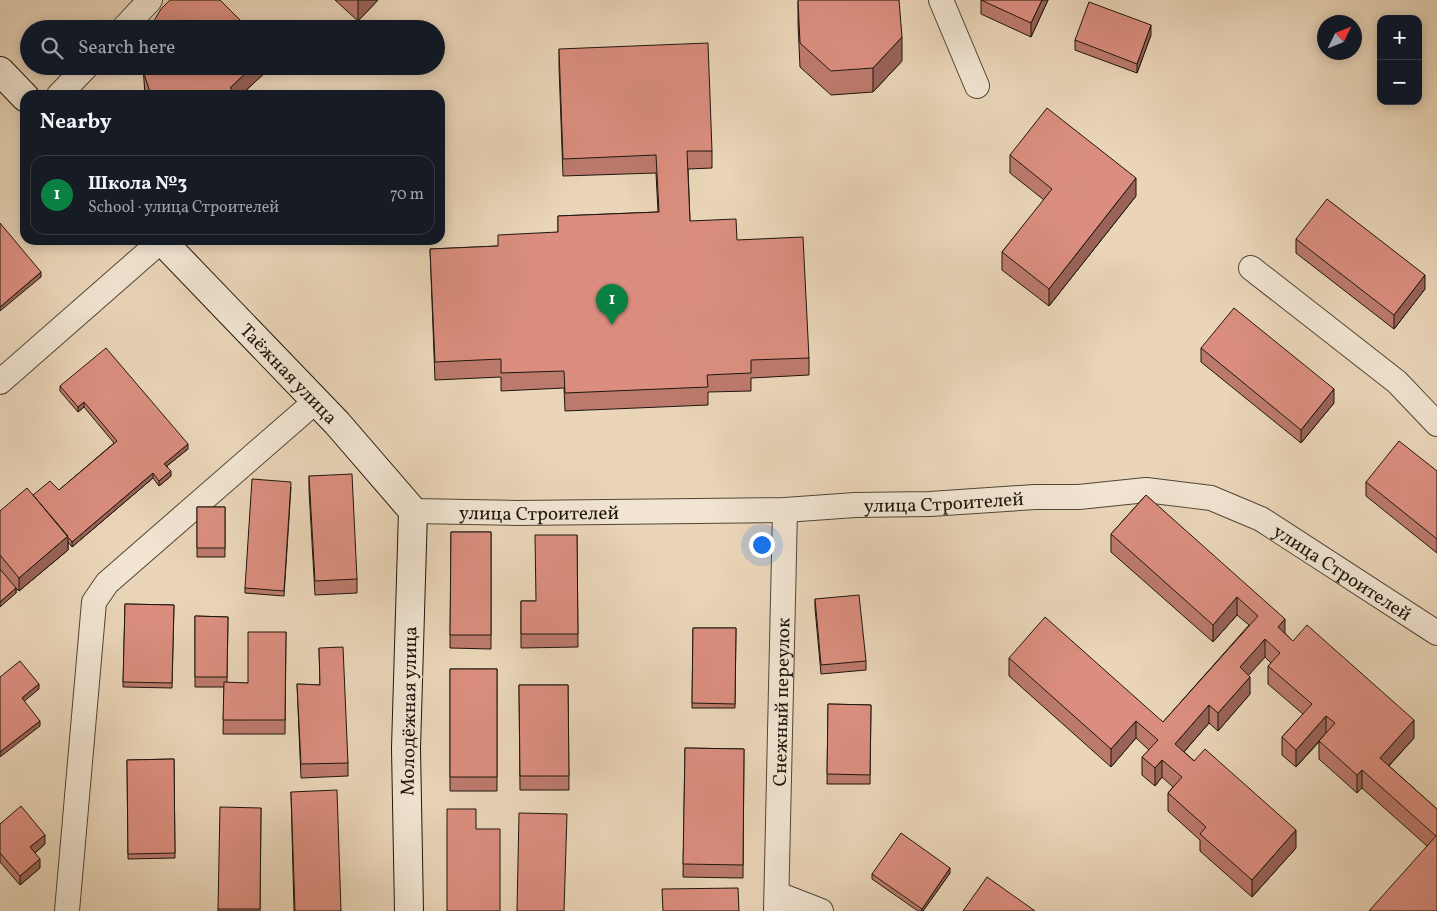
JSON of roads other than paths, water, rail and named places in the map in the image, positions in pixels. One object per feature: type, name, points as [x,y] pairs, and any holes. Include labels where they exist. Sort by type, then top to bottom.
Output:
[{"type":"main road","points":[[0,71],[20,92]]},
{"type":"main road","name":"Таёжная улица","points":[[166,245],[316,401],[413,511]]},
{"type":"main road","name":"Молодёжная улица","points":[[409,911],[406,748],[413,511]]},
{"type":"street","points":[[131,20],[150,0]]},
{"type":"street","points":[[941,0],[977,86]]},
{"type":"street","points":[[64,90],[78,75]]},
{"type":"street","points":[[0,382],[155,245]]},
{"type":"street","points":[[1251,268],[1397,382],[1437,424]]},
{"type":"street","points":[[67,911],[94,602],[107,583],[316,401]]},
{"type":"street","name":"улица Строителей","points":[[413,511],[517,513],[785,510],[855,505],[930,504],[1035,497],[1079,497],[1146,490],[1211,498],[1261,519],[1437,633]]},
{"type":"street","name":"Снежный переулок","points":[[785,510],[776,903],[821,911]]},
{"type":"place","name":"Школа №3","points":[[612,325]]}]
